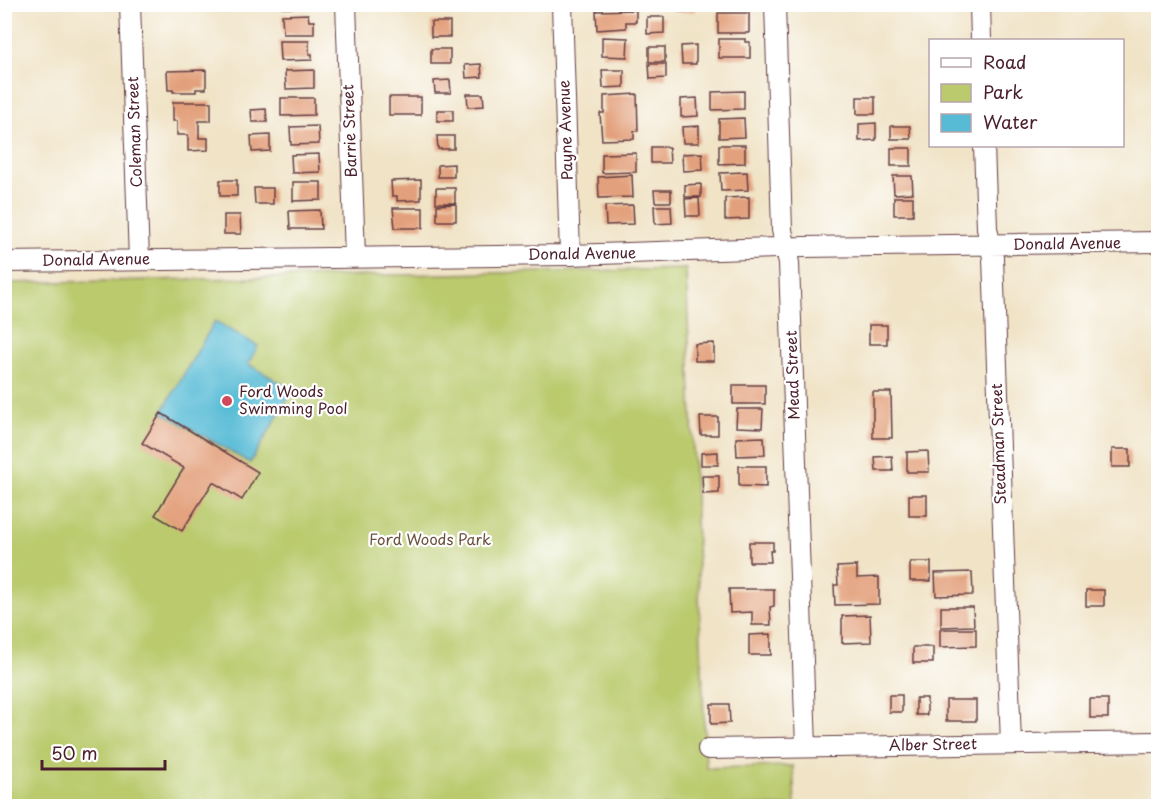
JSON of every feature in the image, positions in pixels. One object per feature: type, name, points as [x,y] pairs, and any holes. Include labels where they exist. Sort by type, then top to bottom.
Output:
[{"type":"street","name":"Coleman Street","points":[[130,4],[139,260]]},
{"type":"street","name":"Barrie Street","points":[[346,4],[355,257]]},
{"type":"street","name":"Payne Avenue","points":[[562,4],[570,255]]},
{"type":"street","name":"Mead Street","points":[[775,4],[782,230],[789,263],[806,747]]},
{"type":"street","points":[[980,4],[981,39]]},
{"type":"street","name":"Steadman Street","points":[[984,147],[987,228],[993,258],[1011,744]]},
{"type":"street","name":"Donald Avenue","points":[[4,262],[570,255],[785,248],[1158,243]]},
{"type":"street","name":"Alber Street","points":[[708,749],[1158,742]]},
{"type":"green space","name":"Ford Woods Park","points":[[686,269],[706,768],[793,766],[795,806],[5,806],[5,283]]},
{"type":"water","name":"Ford Woods Swimming Pool","points":[[215,321],[258,346],[248,364],[293,390],[250,463],[162,412]]},
{"type":"building","points":[[282,4],[313,4],[313,8],[282,8]]},
{"type":"building","points":[[678,4],[695,4],[695,11],[679,12]]},
{"type":"building","points":[[636,10],[636,22],[626,22],[626,28],[597,30],[596,11]]},
{"type":"building","points":[[718,13],[749,13],[749,33],[718,33]]},
{"type":"building","points":[[308,14],[309,21],[314,21],[314,34],[283,34],[282,15]]},
{"type":"building","points":[[647,17],[664,17],[664,33],[647,34]]},
{"type":"building","points":[[431,22],[450,22],[450,37],[431,37]]},
{"type":"building","points":[[602,37],[628,38],[627,57],[602,56]]},
{"type":"building","points":[[719,39],[745,39],[745,42],[750,42],[750,58],[719,58]]},
{"type":"building","points":[[279,41],[309,41],[309,54],[312,54],[312,60],[280,61]]},
{"type":"building","points":[[696,45],[696,64],[682,64],[681,46]]},
{"type":"building","points":[[649,47],[665,47],[665,62],[649,62]]},
{"type":"building","points":[[431,49],[450,49],[450,64],[431,64]]},
{"type":"building","points":[[481,64],[482,77],[466,78],[465,65]]},
{"type":"building","points":[[649,64],[666,64],[666,78],[650,79]]},
{"type":"building","points":[[206,70],[206,89],[196,89],[196,92],[168,90],[167,71]]},
{"type":"building","points":[[314,70],[314,88],[286,89],[285,71]]},
{"type":"building","points":[[602,70],[624,70],[624,87],[603,88]]},
{"type":"building","points":[[450,80],[451,93],[435,93],[434,81]]},
{"type":"building","points":[[744,91],[744,109],[712,110],[712,92]]},
{"type":"building","points":[[467,94],[483,94],[484,106],[468,107]]},
{"type":"building","points":[[637,94],[638,131],[634,131],[634,139],[602,140],[600,113],[604,113],[604,96]]},
{"type":"building","points":[[389,97],[421,97],[421,115],[389,115]]},
{"type":"building","points":[[857,97],[875,97],[875,114],[857,114]]},
{"type":"building","points":[[281,98],[314,98],[314,115],[281,116]]},
{"type":"building","points":[[697,98],[698,116],[681,117],[681,99]]},
{"type":"building","points":[[173,102],[211,102],[211,121],[199,121],[199,138],[208,138],[208,150],[188,151],[188,135],[177,135],[177,121],[173,121]]},
{"type":"building","points":[[266,109],[267,122],[252,122],[251,110]]},
{"type":"building","points":[[437,110],[453,110],[453,121],[437,121]]},
{"type":"building","points":[[744,118],[745,137],[719,138],[719,119]]},
{"type":"building","points":[[876,123],[876,140],[859,141],[859,124]]},
{"type":"building","points":[[318,126],[319,144],[291,145],[290,127]]},
{"type":"building","points":[[699,126],[699,143],[683,143],[682,127]]},
{"type":"building","points":[[891,126],[910,126],[911,139],[891,139]]},
{"type":"building","points":[[270,135],[270,151],[252,152],[251,136]]},
{"type":"building","points":[[437,136],[454,136],[454,149],[438,149]]},
{"type":"building","points":[[719,145],[745,145],[745,163],[719,164]]},
{"type":"building","points":[[651,147],[669,147],[670,163],[651,163]]},
{"type":"building","points":[[891,148],[911,148],[911,166],[891,166]]},
{"type":"building","points":[[636,153],[636,172],[602,173],[602,154]]},
{"type":"building","points":[[702,153],[703,170],[683,171],[682,154]]},
{"type":"building","points":[[319,154],[320,172],[292,173],[291,155]]},
{"type":"building","points":[[454,164],[454,177],[438,177],[438,165]]},
{"type":"building","points":[[747,172],[748,190],[721,191],[720,173]]},
{"type":"building","points":[[632,175],[633,197],[599,198],[598,177]]},
{"type":"building","points":[[893,176],[912,176],[913,193],[894,194]]},
{"type":"building","points":[[220,180],[237,180],[237,196],[220,196]]},
{"type":"building","points":[[421,180],[421,200],[397,201],[397,196],[392,196],[391,181]]},
{"type":"building","points":[[293,182],[321,182],[321,200],[293,201]]},
{"type":"building","points":[[701,184],[701,197],[685,197],[685,185]]},
{"type":"building","points":[[254,188],[273,188],[273,204],[255,204]]},
{"type":"building","points":[[436,188],[455,188],[455,203],[436,203]]},
{"type":"building","points":[[654,190],[671,190],[671,202],[655,202]]},
{"type":"building","points":[[749,197],[749,219],[725,220],[725,198]]},
{"type":"building","points":[[894,197],[913,197],[913,215],[894,215]]},
{"type":"building","points":[[699,198],[700,216],[686,216],[685,199]]},
{"type":"building","points":[[456,204],[456,221],[437,221],[437,205]]},
{"type":"building","points":[[633,205],[634,224],[606,225],[605,206]]},
{"type":"building","points":[[654,206],[671,206],[672,223],[655,224]]},
{"type":"building","points":[[393,208],[423,208],[423,228],[395,228]]},
{"type":"building","points":[[320,210],[321,229],[290,229],[289,211]]},
{"type":"building","points":[[224,215],[240,215],[241,234],[224,234]]},
{"type":"building","points":[[869,325],[887,325],[887,344],[869,344]]},
{"type":"building","points":[[714,343],[714,361],[695,361],[695,344]]},
{"type":"building","points":[[733,385],[765,385],[765,404],[733,404]]},
{"type":"building","points":[[873,392],[891,392],[892,438],[873,438]]},
{"type":"building","points":[[737,409],[763,409],[762,428],[736,427]]},
{"type":"building","points":[[161,413],[258,472],[242,500],[213,482],[182,531],[155,515],[184,468],[142,443]]},
{"type":"building","points":[[700,417],[718,417],[718,435],[701,435]]},
{"type":"building","points":[[764,437],[765,455],[737,456],[736,438]]},
{"type":"building","points":[[1112,449],[1130,449],[1130,467],[1112,467]]},
{"type":"building","points":[[928,451],[929,472],[907,472],[907,452]]},
{"type":"building","points":[[718,452],[718,465],[701,465],[701,453]]},
{"type":"building","points":[[892,456],[893,471],[876,471],[875,457]]},
{"type":"building","points":[[739,466],[766,466],[766,487],[739,486]]},
{"type":"building","points":[[702,476],[719,476],[719,493],[703,494]]},
{"type":"building","points":[[909,495],[927,495],[927,516],[909,516]]},
{"type":"building","points":[[749,542],[773,542],[773,551],[770,551],[771,562],[749,562]]},
{"type":"building","points":[[910,562],[931,562],[931,581],[910,581]]},
{"type":"building","points":[[857,566],[857,578],[879,577],[879,604],[835,605],[834,585],[838,585],[837,567]]},
{"type":"building","points":[[972,572],[973,595],[936,596],[935,573]]},
{"type":"building","points":[[729,589],[774,589],[774,606],[770,607],[771,625],[752,625],[752,612],[730,613]]},
{"type":"building","points":[[1086,590],[1104,590],[1104,606],[1086,606]]},
{"type":"building","points":[[941,607],[973,607],[974,626],[941,627]]},
{"type":"building","points":[[870,615],[871,642],[842,643],[842,616]]},
{"type":"building","points":[[940,629],[976,629],[976,646],[940,647]]},
{"type":"building","points":[[771,634],[771,655],[749,655],[749,635]]},
{"type":"building","points":[[913,647],[933,647],[933,663],[913,663]]},
{"type":"building","points":[[889,695],[902,695],[902,712],[889,712]]},
{"type":"building","points":[[916,698],[927,698],[927,715],[916,715]]},
{"type":"building","points":[[1090,699],[1108,699],[1108,718],[1090,718]]},
{"type":"building","points":[[946,700],[976,700],[976,721],[946,721]]},
{"type":"building","points":[[711,704],[729,704],[730,723],[711,724]]},
{"type":"place","name":"Ford Woods Swimming Pool","points":[[227,401]]}]
